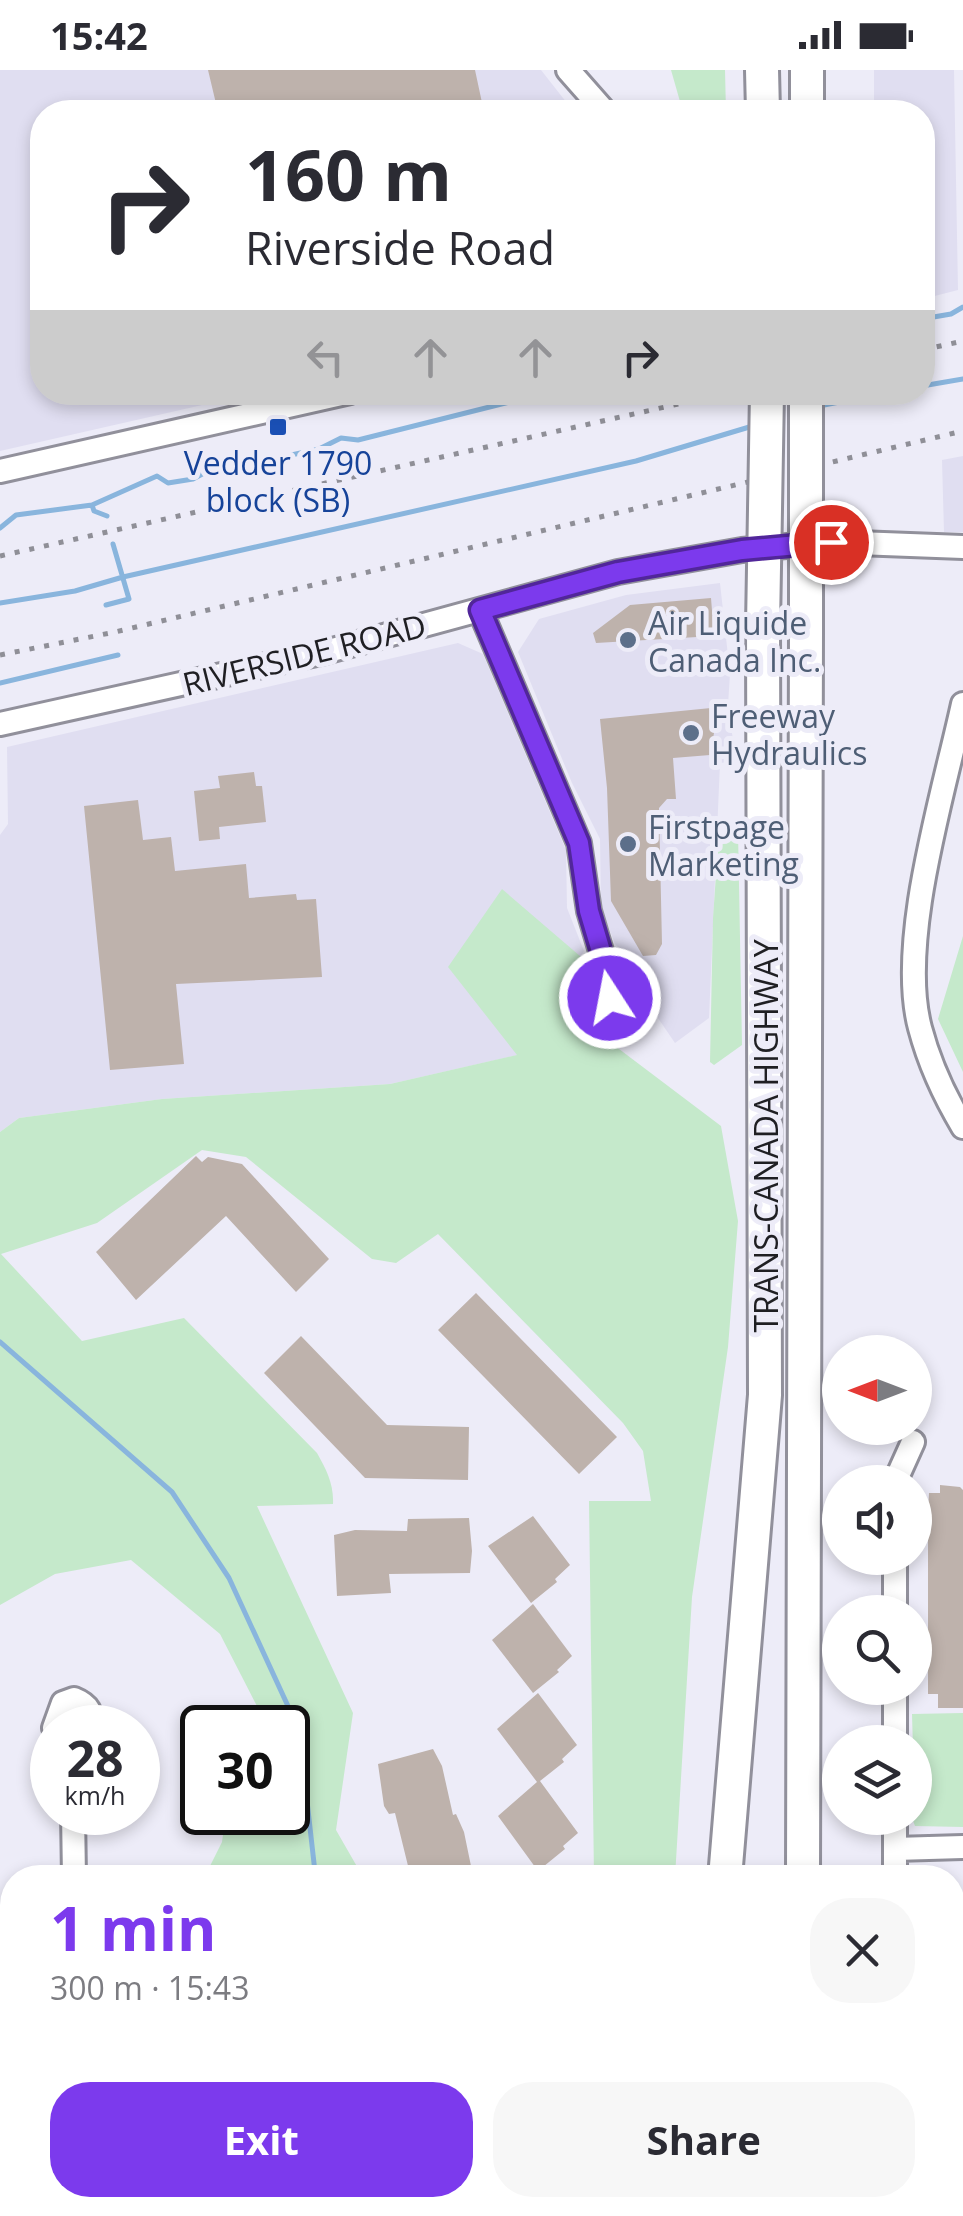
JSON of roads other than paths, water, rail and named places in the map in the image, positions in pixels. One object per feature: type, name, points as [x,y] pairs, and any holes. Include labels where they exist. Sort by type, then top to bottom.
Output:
[{"type":"highway","points":[[762,70],[765,100]]},
{"type":"highway","points":[[767,100],[770,70]]},
{"type":"highway","points":[[807,70],[807,100]]},
{"type":"highway","name":"TRANS-CANADA HIGHWAY","points":[[726,1865],[765,1395],[766,405]]},
{"type":"highway","name":"TRANS-CANADA HIGHWAY","points":[[802,1865],[806,405]]},
{"type":"street","points":[[568,70],[594,100]]},
{"type":"street","points":[[0,471],[292,405]]},
{"type":"street","name":"RIVERSIDE ROAD","points":[[0,724],[325,652],[618,572],[742,550],[831,542],[963,547]]},
{"type":"street","points":[[480,610],[579,843],[589,911],[610,998]]},
{"type":"street","points":[[963,704],[918,911],[914,976],[920,1026],[937,1074],[963,1127]]},
{"type":"street","points":[[62,1705],[74,1700],[86,1705]]},
{"type":"street","points":[[73,1835],[74,1865]]},
{"type":"street","points":[[895,1835],[895,1865]]},
{"type":"street","points":[[895,1848],[963,1846]]},
{"type":"waterway","points":[[935,317],[963,307]]},
{"type":"waterway","points":[[935,384],[963,379]]},
{"type":"waterway","points":[[0,528],[16,515],[92,505],[157,476],[168,483],[193,479],[219,465],[231,468],[319,449],[341,438],[358,440],[497,405]]},
{"type":"waterway","points":[[819,406],[824,405]]},
{"type":"waterway","points":[[0,603],[75,591],[636,461],[756,425]]},
{"type":"waterway","points":[[92,505],[94,511],[107,516]]},
{"type":"waterway","points":[[106,605],[129,599],[113,544]]},
{"type":"waterway","points":[[0,683],[118,655]]},
{"type":"waterway","points":[[0,1342],[172,1492],[229,1578],[299,1730],[314,1865]]},
{"type":"railway","points":[[935,347],[963,341]]},
{"type":"railway","points":[[0,556],[674,405]]},
{"type":"railway","points":[[0,655],[115,632],[963,431]]},
{"type":"place","name":"Vedder 1790 block (SB)","points":[[278,427]]},
{"type":"place","name":"Air Liquide Canada Inc.","points":[[628,640]]},
{"type":"place","name":"Freeway Hydraulics","points":[[691,733]]},
{"type":"place","name":"Firstpage Marketing","points":[[628,844]]}]
